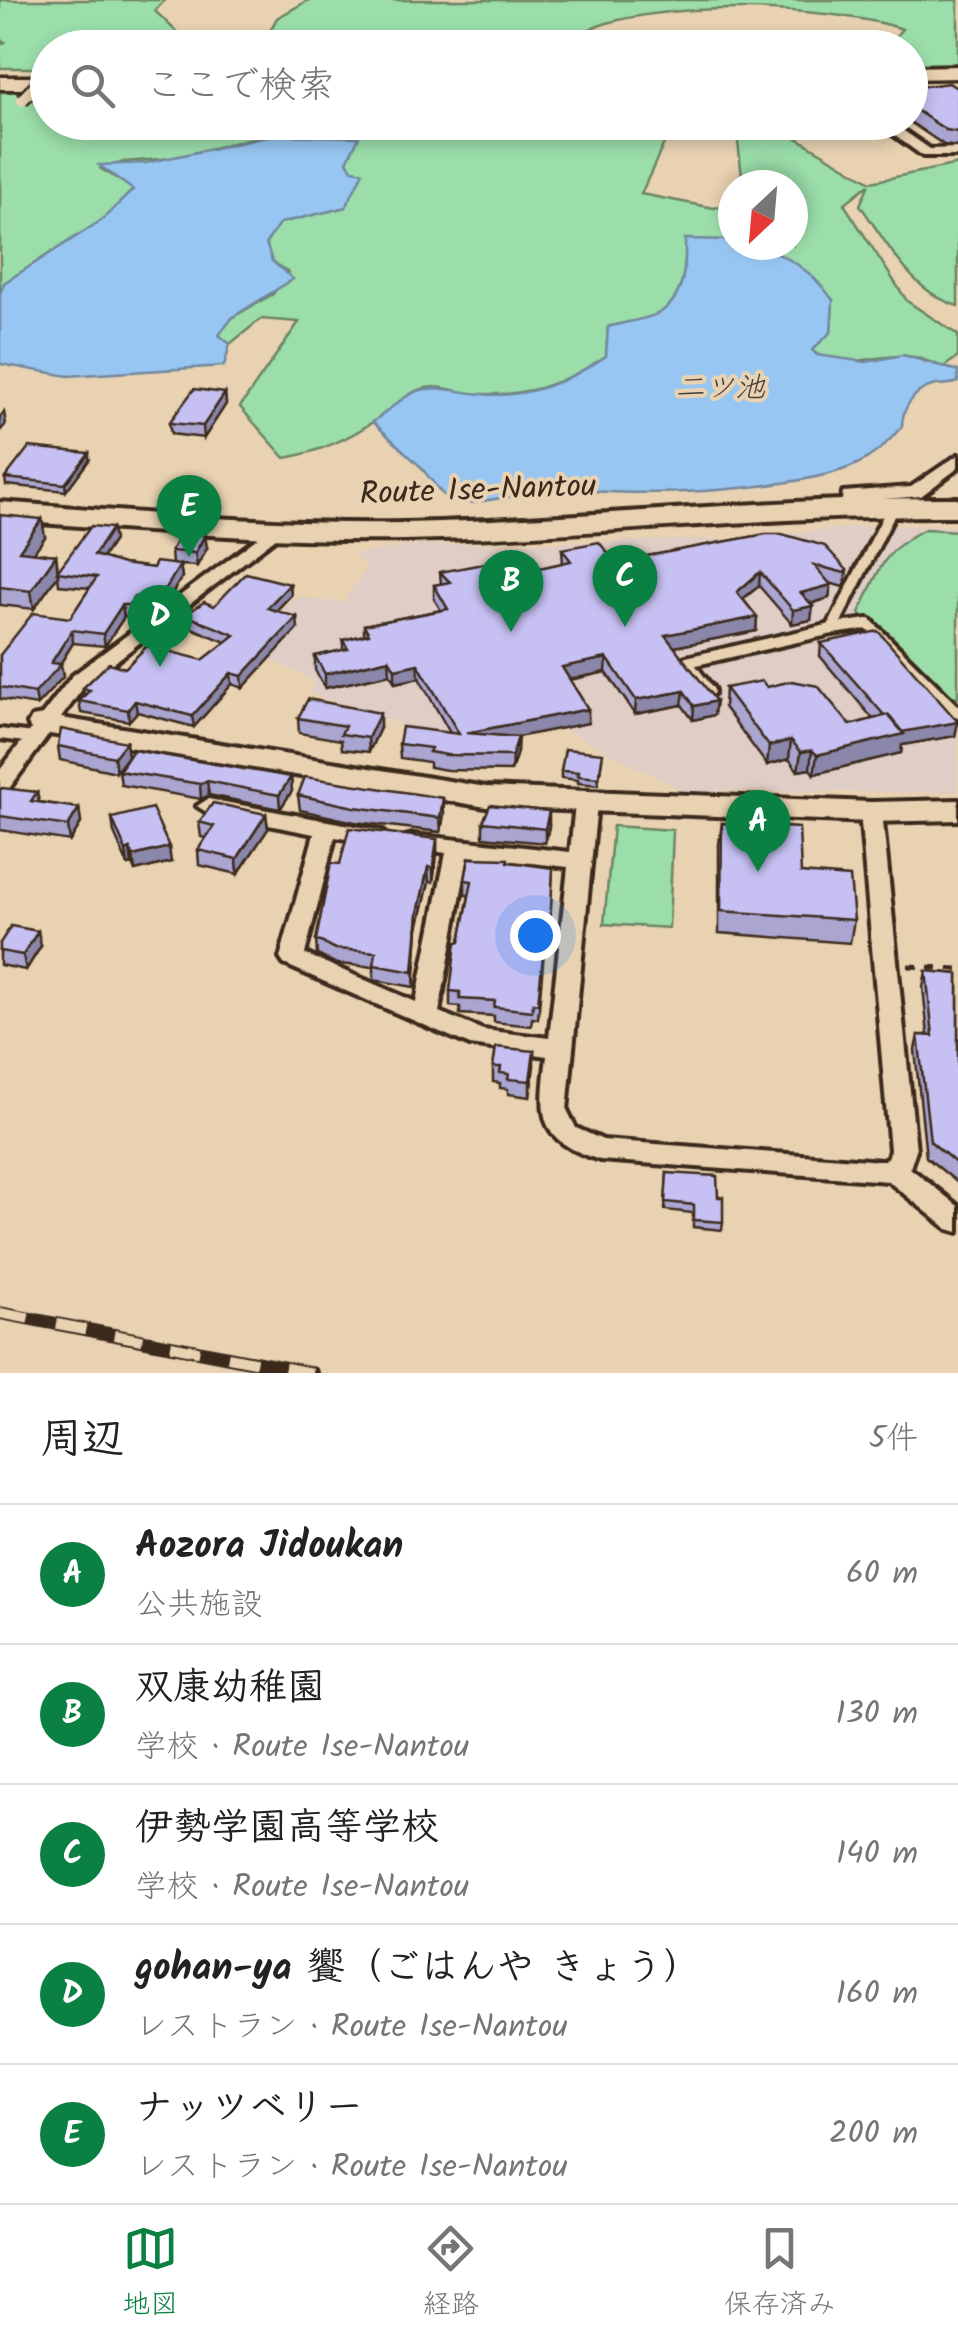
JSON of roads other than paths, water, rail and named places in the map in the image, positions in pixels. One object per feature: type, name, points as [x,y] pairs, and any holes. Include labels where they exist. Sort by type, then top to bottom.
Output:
[{"type":"highway","points":[[0,76],[30,77]]},
{"type":"highway","points":[[928,76],[958,76]]},
{"type":"highway","points":[[0,84],[30,80]]},
{"type":"main road","name":"Route Ise-Nantou","points":[[0,511],[275,530],[454,530],[850,506],[958,507]]},
{"type":"street","points":[[22,100],[30,93]]},
{"type":"street","points":[[908,140],[927,153],[958,152]]},
{"type":"street","points":[[850,506],[849,496],[915,492],[958,460]]},
{"type":"street","points":[[0,784],[79,680],[275,530]]},
{"type":"street","points":[[38,731],[486,797],[586,804],[870,812],[958,810]]},
{"type":"street","points":[[586,804],[554,1110],[566,1135],[582,1145],[618,1152],[893,1170],[958,1221]]},
{"type":"street","points":[[208,806],[326,829],[580,861]]},
{"type":"street","points":[[870,812],[902,1150],[901,1162],[893,1170]]},
{"type":"street","points":[[326,829],[292,958],[479,1039],[562,1049]]},
{"type":"street","points":[[426,1016],[458,848]]},
{"type":"lane","points":[[832,629],[893,506]]},
{"type":"lane","points":[[709,690],[687,662],[868,624],[958,712]]},
{"type":"lane","points":[[0,734],[38,731]]},
{"type":"water","points":[[253,140],[358,140],[347,161],[352,170],[363,172],[346,207],[280,223],[266,243],[272,261],[293,279],[233,317],[219,335],[230,344],[224,366],[68,376],[0,364],[0,294],[4,283],[102,220],[133,190],[99,165],[146,163]]},
{"type":"water","name":"二ツ池","points":[[685,239],[718,240],[718,260],[789,260],[813,277],[833,300],[831,332],[812,350],[817,355],[866,362],[903,355],[958,371],[958,382],[935,385],[915,396],[897,432],[855,465],[792,481],[704,491],[616,492],[551,484],[539,492],[470,503],[443,495],[420,466],[373,422],[405,397],[426,389],[515,394],[562,381],[606,356],[608,327],[656,315],[669,306],[684,269]]},
{"type":"railway","points":[[0,1313],[312,1373]]},
{"type":"place","name":"ナッツベリー","points":[[189,557]]},
{"type":"place","name":"伊勢学園高等学校","points":[[625,627]]},
{"type":"place","name":"双康幼稚園","points":[[511,632]]},
{"type":"place","name":"gohan-ya 饗（ごはんや きょう）","points":[[160,667]]},
{"type":"place","name":"Aozora Jidoukan","points":[[758,872]]}]
